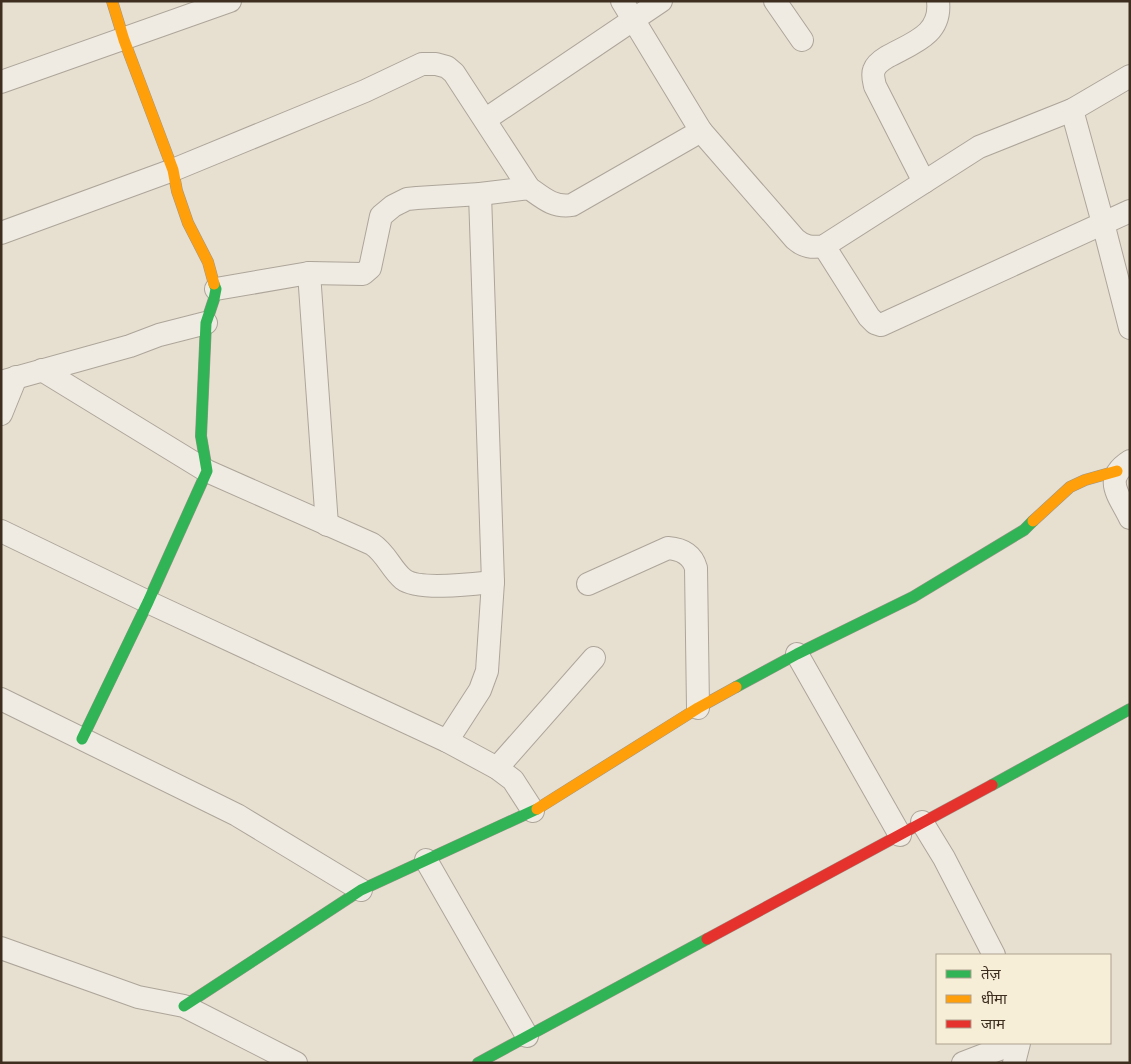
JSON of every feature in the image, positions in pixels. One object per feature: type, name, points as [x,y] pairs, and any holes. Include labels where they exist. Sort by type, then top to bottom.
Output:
[{"type":"street","points":[[82,739],[148,602],[207,471],[201,436],[206,323],[216,289],[208,262],[188,223],[177,191],[173,170],[124,40],[112,1]]},
{"type":"street","points":[[1,82],[230,1]]},
{"type":"street","points":[[486,120],[628,11],[661,1]]},
{"type":"street","points":[[775,1],[802,40]]},
{"type":"street","points":[[924,182],[875,86],[873,71],[877,64],[884,59],[924,38],[933,27],[938,16],[938,1]]},
{"type":"street","points":[[628,11],[701,131],[795,239],[808,247],[824,246],[979,147],[1072,110],[1130,76]]},
{"type":"street","points":[[1,233],[173,170],[356,95],[422,64],[436,64],[447,67],[454,72],[529,188],[553,204],[572,205],[701,131]]},
{"type":"street","points":[[1072,110],[1130,328]]},
{"type":"street","points":[[216,289],[309,273],[363,274],[370,268],[372,262],[381,216],[393,206],[407,199],[480,194],[529,188]]},
{"type":"street","points":[[446,742],[480,690],[487,671],[493,582],[480,194]]},
{"type":"street","points":[[824,246],[869,317],[881,326],[1130,211]]},
{"type":"street","points":[[309,273],[327,525]]},
{"type":"street","points":[[1,414],[9,379],[206,323]]},
{"type":"street","points":[[42,370],[207,471],[378,548],[402,578],[415,584],[460,585],[493,582]]},
{"type":"street","points":[[1123,466],[1114,477],[1115,486],[1130,518]]},
{"type":"street","points":[[184,1006],[361,890],[533,811],[698,708],[797,654],[913,598],[1034,522],[1053,501],[1070,487],[1123,466]]},
{"type":"street","points":[[1,531],[497,768],[512,780],[533,811]]},
{"type":"street","points":[[588,584],[668,548],[680,549],[691,558],[696,568],[698,708]]},
{"type":"street","points":[[797,654],[900,835]]},
{"type":"street","points":[[497,768],[594,658]]},
{"type":"street","points":[[1,699],[238,815],[361,890]]},
{"type":"street","points":[[478,1063],[1130,709]]},
{"type":"street","points":[[922,822],[944,858],[993,954]]},
{"type":"street","points":[[426,860],[527,1036]]},
{"type":"street","points":[[1,948],[138,997],[184,1006],[296,1063]]},
{"type":"street","points":[[963,1063],[1014,1044]]},
{"type":"street","points":[[1014,1063],[1017,1044]]},
{"type":"traffic: fast","points":[[82,739],[148,602],[207,471],[201,436],[206,323],[214,299],[216,289],[214,284]]},
{"type":"traffic: fast","points":[[736,687],[797,654],[913,597],[1024,530],[1033,521]]},
{"type":"traffic: fast","points":[[992,785],[1130,709]]},
{"type":"traffic: fast","points":[[184,1006],[361,890],[537,809]]},
{"type":"traffic: fast","points":[[478,1063],[707,939]]},
{"type":"traffic: slow","points":[[112,1],[124,40],[173,170],[177,191],[188,223],[208,262],[214,284]]},
{"type":"traffic: slow","points":[[1033,521],[1070,487],[1085,480],[1117,471]]},
{"type":"traffic: slow","points":[[537,809],[698,708],[736,687]]},
{"type":"traffic: jam","points":[[707,939],[992,785]]}]
